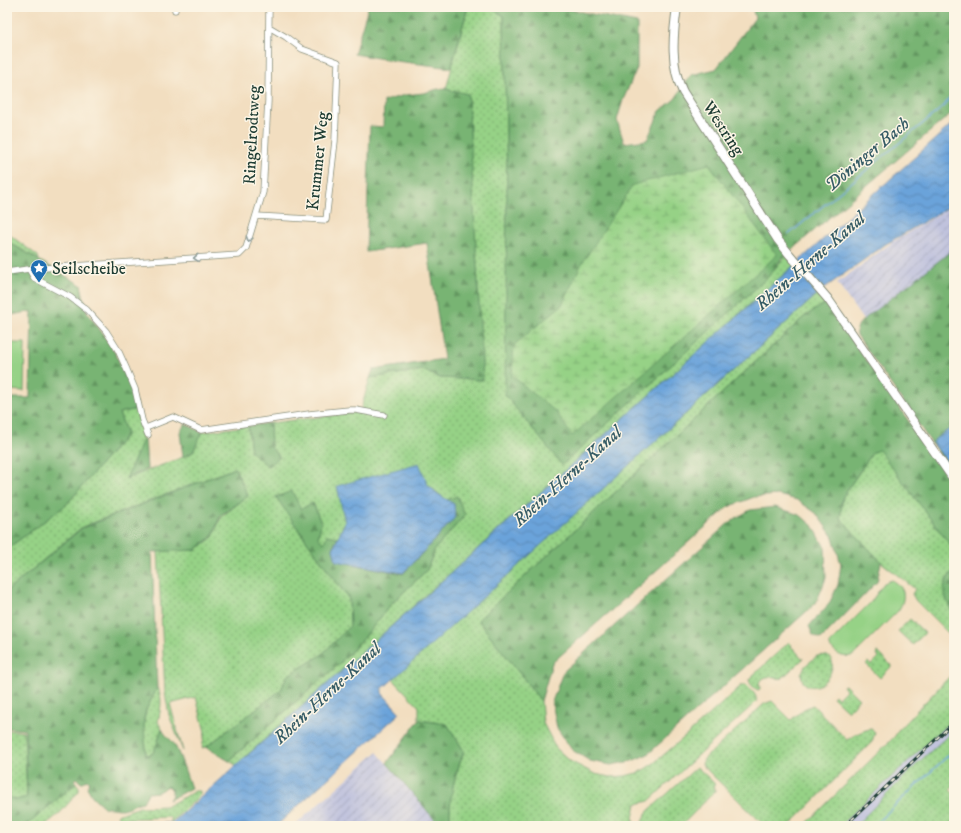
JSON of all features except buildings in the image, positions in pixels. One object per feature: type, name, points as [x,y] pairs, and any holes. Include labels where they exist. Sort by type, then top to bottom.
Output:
[{"type":"main road","name":"Westring","points":[[677,7],[674,48],[679,85],[695,112],[787,252],[825,295],[954,480]]},
{"type":"street","name":"Ringelrodtweg","points":[[29,269],[239,255],[246,248],[263,192],[268,101],[269,7]]},
{"type":"street","name":"Krummer Weg","points":[[256,216],[326,220],[335,141],[338,62],[302,49],[269,27]]},
{"type":"street","points":[[7,272],[29,269],[34,278],[70,297],[88,310],[106,331],[128,370],[142,420],[148,435]]},
{"type":"street","points":[[146,428],[173,417],[201,430],[310,414],[349,410],[384,415]]},
{"type":"shaded area","points":[[954,205],[954,249],[863,320],[837,283],[894,241]]},
{"type":"shaded area","points":[[954,718],[954,730],[920,761],[855,826],[840,826]]},
{"type":"shaded area","points":[[377,752],[440,826],[294,826]]},
{"type":"green space","points":[[368,7],[468,7],[451,68],[354,54]]},
{"type":"green space","points":[[468,7],[488,7],[504,15],[507,190],[768,277],[786,255],[794,265],[236,765],[229,761],[339,664],[365,637],[391,604],[427,570],[435,549],[465,515],[428,485],[337,486],[345,522],[338,537],[324,543],[318,538],[321,523],[313,503],[301,510],[276,496],[349,599],[350,626],[320,656],[287,676],[281,690],[206,747],[202,748],[205,732],[196,697],[170,704],[183,751],[169,715],[165,693],[158,551],[195,550],[213,537],[221,517],[248,496],[235,468],[82,527],[7,591],[7,549],[66,505],[127,434],[119,413],[137,409],[143,440],[126,479],[193,452],[202,432],[248,426],[251,452],[271,448],[270,423],[360,412],[370,378],[423,370],[440,378],[482,380],[468,95],[446,89]]},
{"type":"green space","points":[[488,7],[557,7],[637,23],[637,68],[623,100],[617,120],[624,143],[647,140],[660,111],[675,99],[691,75],[716,69],[755,18],[752,7],[954,7],[954,111],[782,258],[768,277],[562,465],[505,395],[507,190],[504,16]]},
{"type":"green space","points":[[438,89],[446,89],[468,94],[483,380],[440,378],[423,370],[370,378],[373,370],[444,359],[427,243],[366,252],[370,126],[383,127],[384,101],[405,95],[424,93]]},
{"type":"green space","points":[[709,164],[777,255],[572,436],[556,412],[512,376],[514,345],[562,305],[581,265],[633,185]]},
{"type":"green space","points":[[7,233],[38,256],[39,260],[10,243],[7,249]]},
{"type":"green space","points":[[10,243],[81,285],[87,312],[114,351],[130,385],[137,409],[119,413],[127,434],[66,505],[7,549],[7,398],[30,398],[32,311],[7,316],[7,249]]},
{"type":"green space","points":[[954,249],[954,426],[935,439],[933,443],[954,472],[954,476],[857,335],[857,329],[863,320]]},
{"type":"green space","points":[[818,294],[826,303],[805,316],[478,620],[541,701],[543,723],[556,748],[570,761],[595,774],[610,777],[625,776],[645,769],[687,735],[742,685],[746,685],[754,693],[756,702],[649,801],[636,804],[633,818],[634,826],[451,826],[451,797],[464,751],[447,724],[419,720],[419,707],[393,679]]},
{"type":"green space","points":[[826,303],[954,486],[954,550],[879,450],[873,452],[843,496],[840,518],[881,562],[877,582],[821,639],[813,635],[809,626],[829,604],[838,585],[841,564],[833,537],[816,513],[797,500],[778,495],[754,497],[728,507],[552,663],[541,701],[478,620],[805,316]]},
{"type":"green space","points":[[7,343],[25,343],[24,391],[7,390]]},
{"type":"green space","points":[[270,423],[271,448],[280,457],[268,466],[251,452],[248,426]]},
{"type":"green space","points":[[185,424],[202,432],[193,452],[183,457],[180,432]]},
{"type":"green space","points":[[145,438],[147,469],[126,479],[143,440]]},
{"type":"green space","points":[[879,449],[954,550],[954,570],[945,583],[944,588],[944,593],[954,618],[953,636],[947,632],[916,601],[912,594],[915,589],[881,562],[840,518],[843,496],[873,452]]},
{"type":"green space","points":[[235,468],[248,496],[220,516],[213,536],[195,550],[152,552],[157,688],[146,710],[144,718],[145,755],[152,754],[156,748],[162,729],[172,741],[177,751],[191,788],[169,800],[172,795],[172,790],[168,786],[158,792],[148,793],[143,802],[123,809],[105,808],[92,796],[87,787],[90,782],[87,780],[81,783],[76,778],[74,780],[76,783],[26,826],[7,826],[7,796],[16,800],[27,797],[25,730],[7,728],[7,591],[82,528]]},
{"type":"green space","points":[[292,491],[301,509],[313,503],[321,523],[318,538],[324,543],[327,535],[338,537],[333,549],[336,561],[403,574],[455,518],[454,504],[447,500],[457,496],[465,515],[435,549],[427,570],[391,604],[365,637],[339,664],[229,761],[206,747],[281,690],[287,676],[320,656],[350,626],[349,599],[276,497]]},
{"type":"green space","points":[[775,507],[800,515],[814,527],[825,548],[826,578],[816,603],[648,754],[632,761],[611,765],[590,761],[572,750],[557,728],[552,702],[563,672],[731,521],[750,510]]},
{"type":"green space","points":[[954,570],[954,618],[946,599],[944,588]]},
{"type":"green space","points":[[892,580],[900,586],[903,594],[901,607],[898,611],[854,655],[847,657],[841,656],[835,652],[830,647],[830,643],[871,602],[884,583]]},
{"type":"green space","points":[[910,619],[925,633],[913,645],[898,631]]},
{"type":"green space","points":[[789,642],[803,659],[782,678],[765,677],[759,682],[760,689],[758,690],[754,688],[749,679]]},
{"type":"green space","points":[[878,652],[892,666],[880,678],[866,664],[868,662],[871,665],[879,657],[876,653]]},
{"type":"green space","points":[[817,656],[827,656],[832,660],[832,666],[830,674],[825,681],[818,685],[811,686],[803,682],[801,674],[805,666]]},
{"type":"green space","points":[[954,672],[954,718],[839,826],[804,826],[895,736],[900,728]]},
{"type":"green space","points":[[845,685],[859,699],[848,711],[833,697],[835,695],[838,698],[846,690],[843,686]]},
{"type":"green space","points":[[157,688],[161,700],[158,722],[162,729],[156,748],[152,754],[145,755],[144,719],[147,708]]},
{"type":"green space","points":[[772,701],[791,720],[804,709],[813,705],[847,740],[865,730],[871,729],[875,732],[872,742],[789,826],[765,826],[702,764],[704,759],[764,704]]},
{"type":"green space","points":[[419,720],[447,724],[464,751],[451,797],[451,826],[440,826],[387,763]]},
{"type":"green space","points":[[7,730],[24,732],[27,798],[16,800],[7,796]]},
{"type":"green space","points":[[954,730],[954,785],[950,790],[954,794],[954,826],[855,826],[920,761]]},
{"type":"green space","points":[[697,767],[714,783],[715,791],[681,826],[643,826],[642,822],[647,812]]},
{"type":"green space","points":[[76,783],[79,787],[79,791],[60,813],[44,826],[26,826]]},
{"type":"green space","points":[[195,791],[200,791],[200,795],[171,822],[171,817],[119,819],[117,815],[140,807],[167,806]]},
{"type":"water","name":"Rhein-Herne-Kanal","points":[[954,122],[954,204],[886,244],[823,289],[382,689],[382,693],[400,713],[276,826],[121,826],[123,824],[172,823]]},
{"type":"water","points":[[954,426],[954,472],[933,443],[935,439]]},
{"type":"water","points":[[419,463],[428,485],[438,494],[454,504],[455,518],[403,573],[336,561],[333,549],[345,522],[337,486]]},
{"type":"waterway","name":"Döninger Bach","points":[[789,234],[944,106],[952,95],[954,86]]},
{"type":"waterway","points":[[873,826],[954,750]]},
{"type":"railway","points":[[845,826],[954,722]]},
{"type":"place","name":"Seilscheibe","points":[[39,283]]}]
